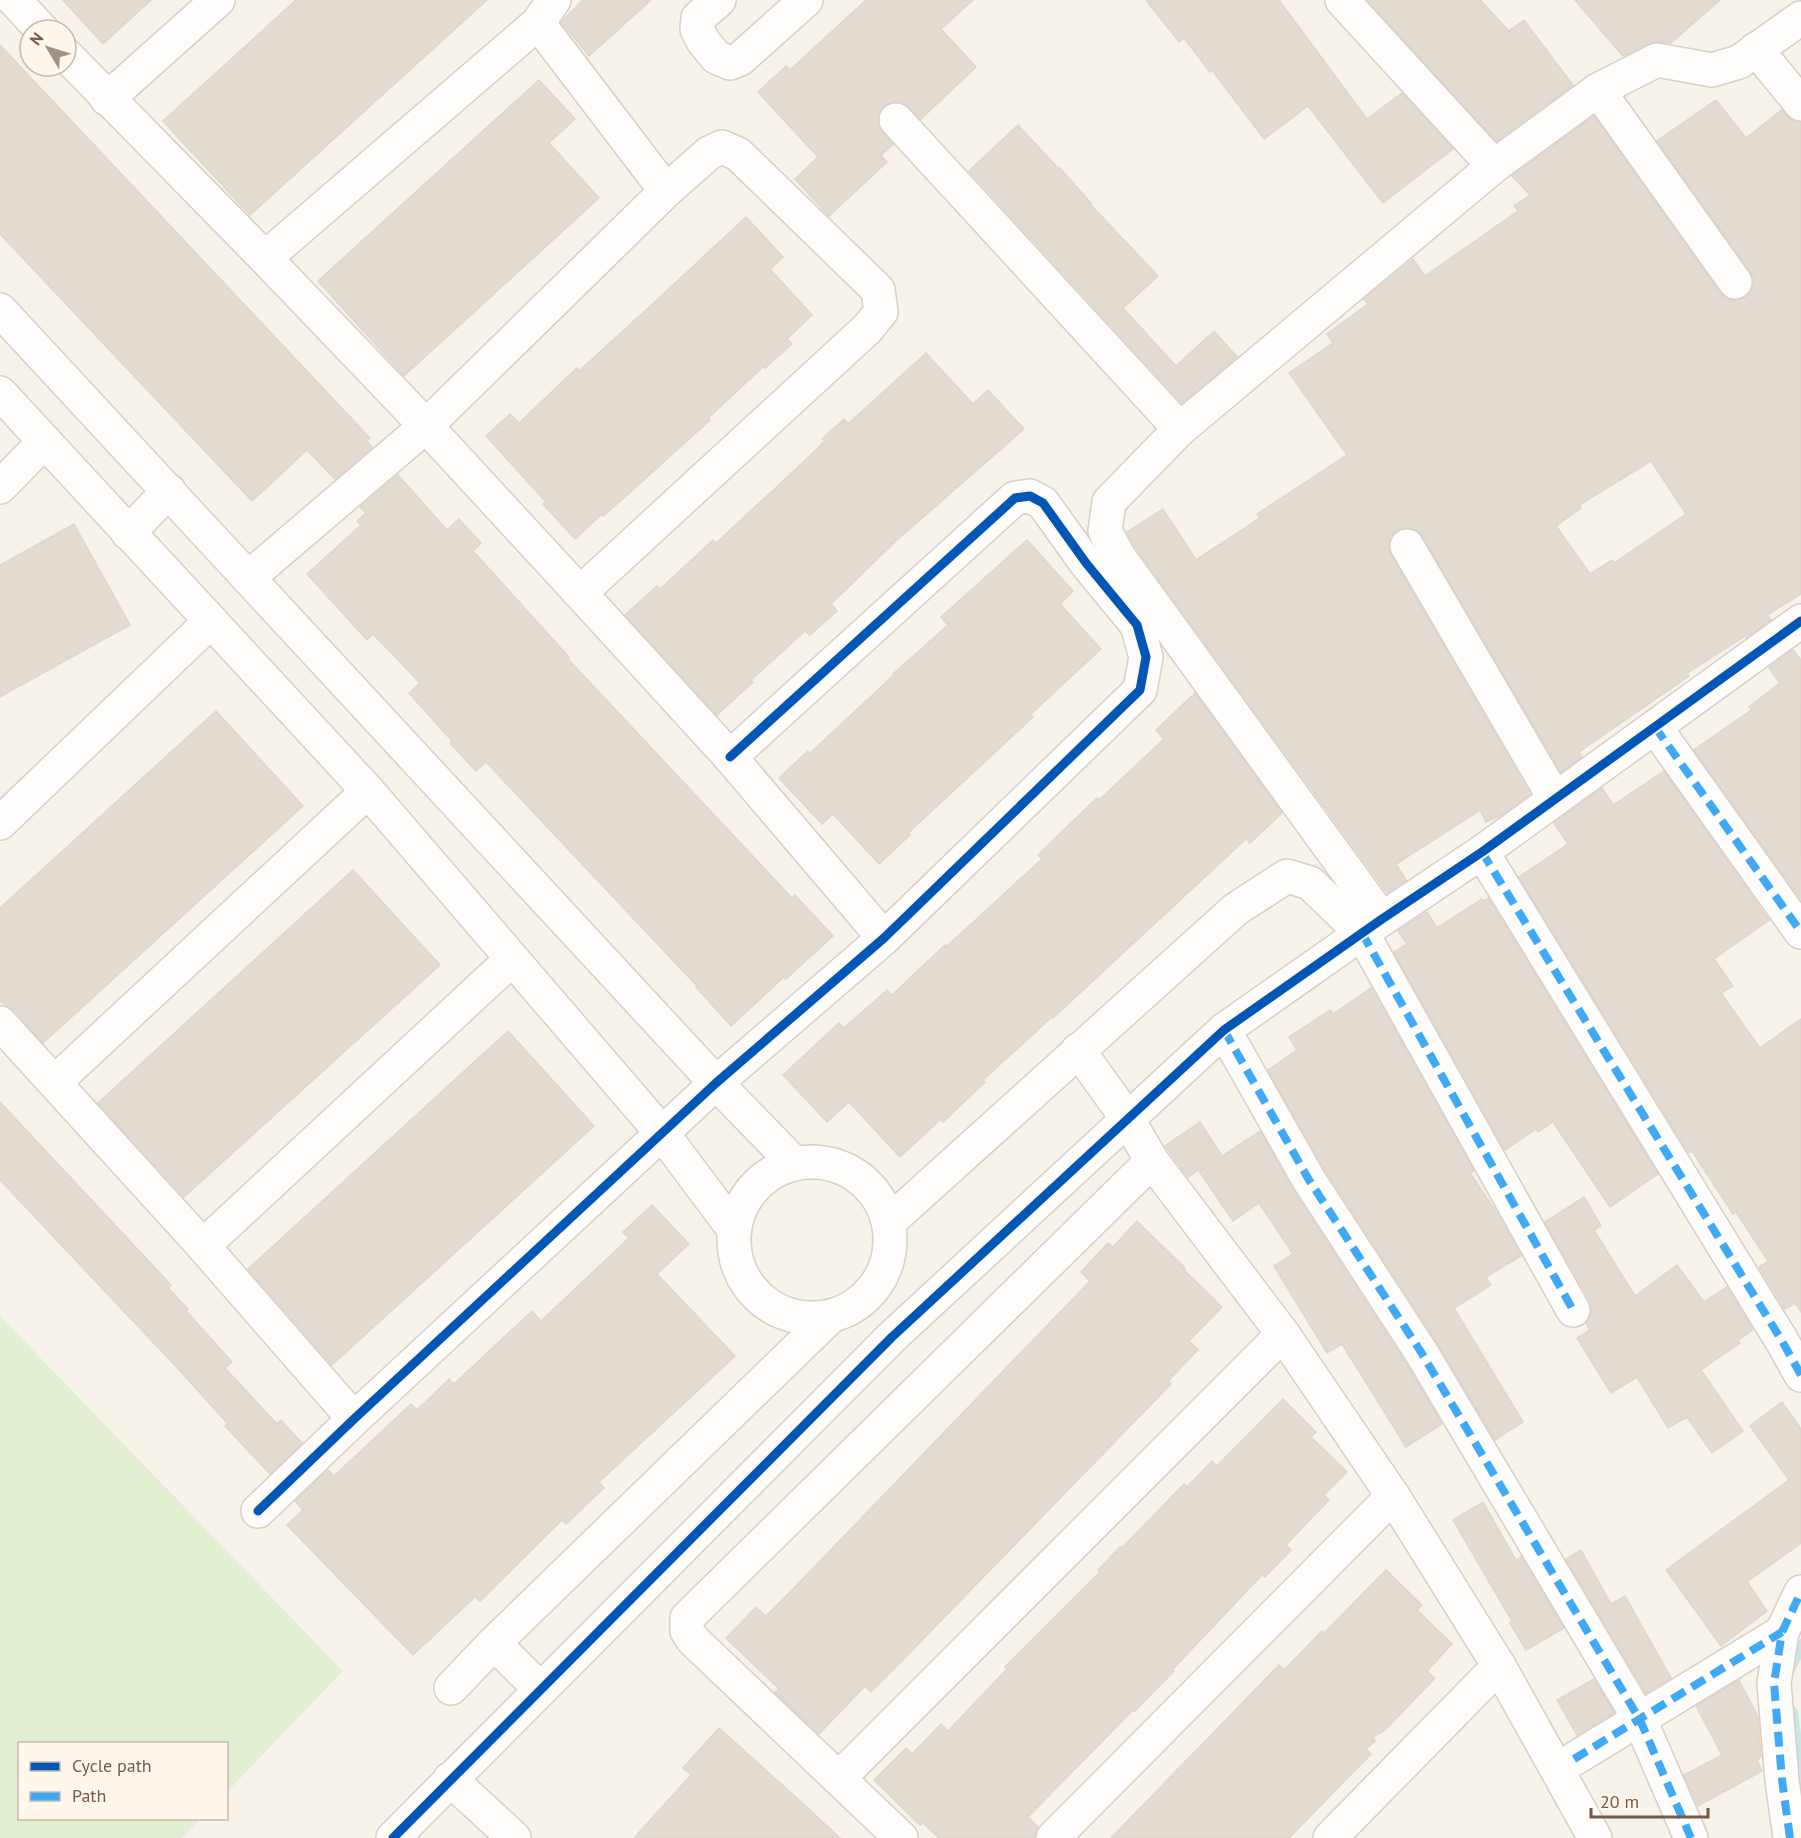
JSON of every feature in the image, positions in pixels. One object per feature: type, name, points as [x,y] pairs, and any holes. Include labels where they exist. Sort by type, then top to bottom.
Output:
[{"type":"street","points":[[14,0],[31,18]]},
{"type":"street","points":[[107,99],[218,0]]},
{"type":"street","points":[[719,0],[699,18],[697,29],[716,57],[730,63],[740,59],[806,0]]},
{"type":"street","points":[[1342,0],[1494,166]]},
{"type":"street","points":[[264,258],[546,11],[666,191]]},
{"type":"street","points":[[1573,1310],[1372,926],[1119,557],[1105,531],[1109,502],[1180,429],[1494,166],[1598,90],[1657,60],[1712,70],[1739,62],[1801,18]]},
{"type":"street","points":[[1756,49],[1801,104]]},
{"type":"street","points":[[78,68],[426,426],[730,757],[884,938]]},
{"type":"street","points":[[1598,90],[1735,282]]},
{"type":"street","points":[[896,120],[1180,429]]},
{"type":"street","points":[[248,578],[426,426],[666,191],[709,153],[722,147],[738,154],[878,290],[881,312],[867,329],[580,593]]},
{"type":"street","points":[[0,310],[716,1083],[794,1163]]},
{"type":"street","points":[[0,393],[368,792],[662,1133],[734,1228]]},
{"type":"street","points":[[0,487],[45,441]]},
{"type":"street","points":[[128,533],[169,491]]},
{"type":"street","points":[[258,1511],[716,1083],[884,938],[1140,690],[1146,657],[1137,625],[1086,563],[1043,502],[1030,496],[1015,498],[730,757]]},
{"type":"street","points":[[1407,546],[1555,799]]},
{"type":"street","points":[[0,823],[211,621]]},
{"type":"street","points":[[393,1838],[892,1337],[1224,1030],[1482,852],[1801,621]]},
{"type":"street","points":[[1655,727],[1801,932]]},
{"type":"street","points":[[55,1082],[368,792]]},
{"type":"street","points":[[1482,852],[1801,1375]]},
{"type":"street","points":[[889,1222],[1236,909],[1287,876],[1310,883],[1372,926]]},
{"type":"street","points":[[203,1246],[512,959]]},
{"type":"street","points":[[0,1023],[203,1246],[354,1419]]},
{"type":"street","points":[[1224,1030],[1309,1180],[1421,1352],[1640,1720],[1691,1838]]},
{"type":"street","points":[[1078,1050],[1127,1118],[1152,1161],[1283,1334],[1393,1496],[1499,1666],[1595,1838]]},
{"type":"street","points":[[901,1838],[693,1640],[687,1631],[687,1618],[1152,1161]]},
{"type":"street","points":[[451,1688],[494,1643],[830,1317],[863,1300],[879,1282],[890,1253],[889,1222],[876,1194],[854,1173],[825,1162],[794,1163],[766,1176],[745,1199],[734,1228],[735,1259],[747,1287],[771,1308],[799,1318],[830,1317]]},
{"type":"street","points":[[863,1300],[892,1337]]},
{"type":"street","points":[[839,1778],[1283,1334]]},
{"type":"street","points":[[1053,1838],[1393,1496]]},
{"type":"street","points":[[1790,1838],[1782,1780],[1774,1683],[1782,1632],[1801,1592]]},
{"type":"street","points":[[1574,1759],[1782,1632]]},
{"type":"street","points":[[494,1643],[540,1689]]},
{"type":"street","points":[[1330,1838],[1499,1666]]},
{"type":"street","points":[[450,1779],[514,1838]]},
{"type":"green space","points":[[0,1316],[343,1671],[228,1791],[228,1742],[18,1742],[18,1820],[200,1820],[182,1838],[0,1838]]},
{"type":"building","points":[[63,0],[151,0],[103,44]]},
{"type":"building","points":[[296,0],[487,0],[250,215],[163,121]]},
{"type":"building","points":[[583,0],[651,0],[589,56],[561,22]]},
{"type":"building","points":[[866,0],[973,0],[941,29],[976,67],[921,119],[902,102],[891,102],[883,107],[878,115],[878,125],[893,145],[881,155],[887,162],[829,216],[795,179],[818,157],[758,92],[786,66],[790,70]]},
{"type":"building","points":[[1146,0],[1279,0],[1367,119],[1402,93],[1453,149],[1383,203],[1308,106],[1264,139],[1212,70],[1210,72],[1184,38],[1179,42]]},
{"type":"building","points":[[1367,0],[1480,0],[1509,31],[1524,20],[1573,85],[1496,141]]},
{"type":"building","points":[[1575,0],[1720,0],[1671,43],[1649,43],[1623,56]]},
{"type":"building","points":[[0,45],[18,64],[18,78],[31,78],[370,438],[367,441],[372,447],[335,479],[307,450],[252,501],[0,234]]},
{"type":"building","points":[[539,80],[575,119],[549,143],[599,198],[404,376],[318,281]]},
{"type":"building","points":[[1716,100],[1746,138],[1782,110],[1794,121],[1801,122],[1801,594],[1767,615],[1771,620],[1746,638],[1745,636],[1687,673],[1689,676],[1579,752],[1582,757],[1561,772],[1423,537],[1417,530],[1407,527],[1397,530],[1390,537],[1388,546],[1391,555],[1530,794],[1501,815],[1486,822],[1480,810],[1396,864],[1406,880],[1387,893],[1135,547],[1127,532],[1163,509],[1196,560],[1260,518],[1257,514],[1347,455],[1289,373],[1333,343],[1327,334],[1368,304],[1364,299],[1413,259],[1425,276],[1518,211],[1514,206],[1530,195],[1512,176],[1594,116],[1720,293],[1727,299],[1736,301],[1746,297],[1754,281],[1750,271],[1657,141]],"holes":[[[1651,461],[1686,514],[1614,563],[1612,560],[1590,574],[1556,526],[1581,508],[1579,505]]]},
{"type":"building","points":[[1018,125],[1158,276],[1123,308],[1176,366],[1214,331],[1237,357],[1182,403],[969,171]]},
{"type":"building","points":[[746,217],[783,257],[770,269],[812,315],[787,339],[792,344],[765,368],[763,367],[708,418],[710,420],[575,539],[543,504],[545,501],[486,436],[510,414],[519,423],[577,368],[579,371]]},
{"type":"building","points":[[926,353],[973,404],[988,390],[1024,429],[897,540],[831,604],[837,611],[810,635],[805,631],[751,680],[753,682],[717,715],[625,615],[657,586],[660,589],[713,540],[716,543],[825,441],[822,439],[844,419],[848,424]]},
{"type":"building","points":[[398,475],[447,530],[459,519],[481,543],[473,551],[569,657],[568,659],[792,898],[795,895],[833,936],[731,1026],[697,986],[486,762],[476,771],[409,693],[420,683],[373,634],[367,640],[307,574],[361,525],[357,521],[366,513],[360,507]]},
{"type":"building","points":[[74,524],[130,625],[0,697],[0,565]]},
{"type":"building","points":[[1027,540],[1073,591],[1060,604],[1101,649],[1031,714],[1033,717],[908,833],[910,835],[879,864],[833,814],[822,824],[779,778],[808,751],[810,753],[948,625],[941,617]]},
{"type":"building","points":[[1793,650],[1801,660],[1800,898],[1694,750],[1751,710],[1749,707],[1780,683],[1769,668]]},
{"type":"building","points":[[1195,693],[1282,813],[1250,843],[1246,839],[983,1080],[985,1082],[943,1122],[941,1119],[900,1157],[849,1102],[827,1122],[783,1075],[839,1023],[844,1028],[887,990],[892,995],[1042,859],[1038,855],[1097,798],[1099,800],[1164,739],[1156,730]]},
{"type":"building","points":[[216,711],[303,806],[43,1043],[14,1010],[0,1001],[0,908]]},
{"type":"building","points":[[1664,771],[1769,920],[1714,959],[1733,986],[1721,993],[1760,1048],[1801,1019],[1801,1312],[1795,1303],[1785,1309],[1759,1267],[1768,1261],[1736,1212],[1733,1214],[1692,1151],[1689,1153],[1519,877],[1568,844],[1554,823],[1602,788],[1613,805]]},
{"type":"building","points":[[353,870],[440,965],[184,1197],[98,1103]]},
{"type":"building","points":[[1488,898],[1658,1174],[1610,1207],[1553,1122],[1538,1132],[1536,1129],[1505,1150],[1394,952],[1407,944],[1398,931],[1427,912],[1437,928],[1482,899],[1484,901]]},
{"type":"building","points":[[1371,988],[1474,1171],[1470,1173],[1498,1215],[1521,1256],[1486,1277],[1491,1285],[1454,1308],[1523,1422],[1495,1440],[1437,1342],[1325,1170],[1268,1070],[1297,1050],[1289,1037],[1330,1010],[1333,1014]]},
{"type":"building","points":[[508,1031],[594,1126],[332,1365],[248,1269]]},
{"type":"building","points":[[0,1102],[171,1285],[168,1288],[188,1309],[186,1311],[232,1362],[225,1368],[277,1424],[281,1420],[302,1443],[270,1474],[225,1426],[228,1424],[182,1373],[0,1180]]},
{"type":"building","points":[[1200,1122],[1221,1154],[1188,1177],[1165,1146]]},
{"type":"building","points":[[1260,1131],[1293,1190],[1405,1362],[1442,1424],[1406,1447],[1342,1344],[1327,1353],[1274,1266],[1293,1254],[1259,1203],[1233,1221],[1199,1171]]},
{"type":"building","points":[[1584,1197],[1601,1226],[1594,1230],[1635,1296],[1677,1265],[1704,1302],[1727,1287],[1753,1330],[1738,1340],[1740,1343],[1701,1370],[1743,1431],[1712,1453],[1687,1417],[1668,1428],[1637,1377],[1611,1393],[1577,1338],[1590,1330],[1586,1323],[1592,1311],[1590,1301],[1545,1222]]},
{"type":"building","points":[[652,1205],[689,1244],[657,1274],[735,1356],[599,1482],[604,1488],[566,1524],[562,1520],[480,1601],[475,1597],[413,1655],[287,1525],[303,1510],[295,1501],[328,1470],[334,1476],[411,1404],[417,1410],[449,1379],[454,1384],[532,1311],[541,1321],[629,1238],[623,1232]]},
{"type":"building","points":[[1137,1221],[1222,1307],[1189,1341],[1198,1350],[1168,1381],[1171,1384],[894,1669],[871,1692],[865,1686],[819,1734],[775,1692],[779,1689],[726,1638],[756,1607],[766,1616],[793,1589],[1090,1281],[1081,1272],[1108,1243],[1113,1247]]},
{"type":"building","points":[[1283,1399],[1316,1432],[1311,1437],[1347,1472],[1324,1495],[1329,1500],[1286,1545],[1291,1550],[1265,1577],[1262,1575],[1172,1670],[1174,1671],[1028,1817],[1038,1827],[1035,1838],[939,1838],[923,1823],[920,1825],[874,1780],[906,1748],[912,1754],[941,1724],[948,1731],[1007,1669],[1005,1667],[1100,1572],[1098,1570],[1120,1547],[1122,1548],[1184,1484],[1187,1487],[1212,1461],[1217,1466]]},
{"type":"building","points":[[1782,1402],[1801,1429],[1801,1543],[1747,1582],[1767,1611],[1721,1646],[1666,1570],[1789,1480],[1750,1426]]},
{"type":"building","points":[[1483,1502],[1516,1560],[1521,1557],[1564,1628],[1526,1650],[1510,1623],[1512,1621],[1453,1520]]},
{"type":"building","points":[[1581,1550],[1611,1604],[1625,1596],[1671,1678],[1646,1693],[1566,1559]]},
{"type":"building","points":[[1386,1570],[1422,1605],[1417,1610],[1452,1644],[1427,1671],[1435,1678],[1384,1731],[1373,1737],[1375,1741],[1366,1749],[1371,1754],[1289,1838],[1111,1838],[1279,1665],[1284,1670]]},
{"type":"building","points":[[1594,1679],[1614,1713],[1577,1735],[1557,1700]]},
{"type":"building","points":[[1739,1680],[1758,1717],[1761,1757],[1757,1760],[1762,1771],[1698,1806],[1684,1775],[1722,1755],[1696,1706]]},
{"type":"building","points":[[719,1728],[840,1838],[634,1838],[691,1775],[683,1768]]},
{"type":"waterway","points":[[1787,1674],[1801,1645]]},
{"type":"waterway","points":[[1792,1712],[1801,1779]]},
{"type":"marked path","points":[[1655,727],[1801,932]]},
{"type":"marked path","points":[[1482,852],[1801,1375]]},
{"type":"marked path","points":[[1362,933],[1573,1310]]},
{"type":"marked path","points":[[1224,1030],[1309,1180],[1421,1352],[1640,1720],[1691,1838]]},
{"type":"marked path","points":[[1790,1838],[1782,1780],[1774,1683],[1782,1632],[1801,1592]]},
{"type":"marked path","points":[[1574,1759],[1782,1632]]},
{"type":"cycle path","points":[[258,1511],[716,1083],[884,938],[1140,690],[1146,657],[1137,625],[1086,563],[1043,503],[1030,496],[1015,498],[730,757]]},
{"type":"cycle path","points":[[393,1838],[892,1337],[1224,1030],[1482,852],[1801,621]]}]
